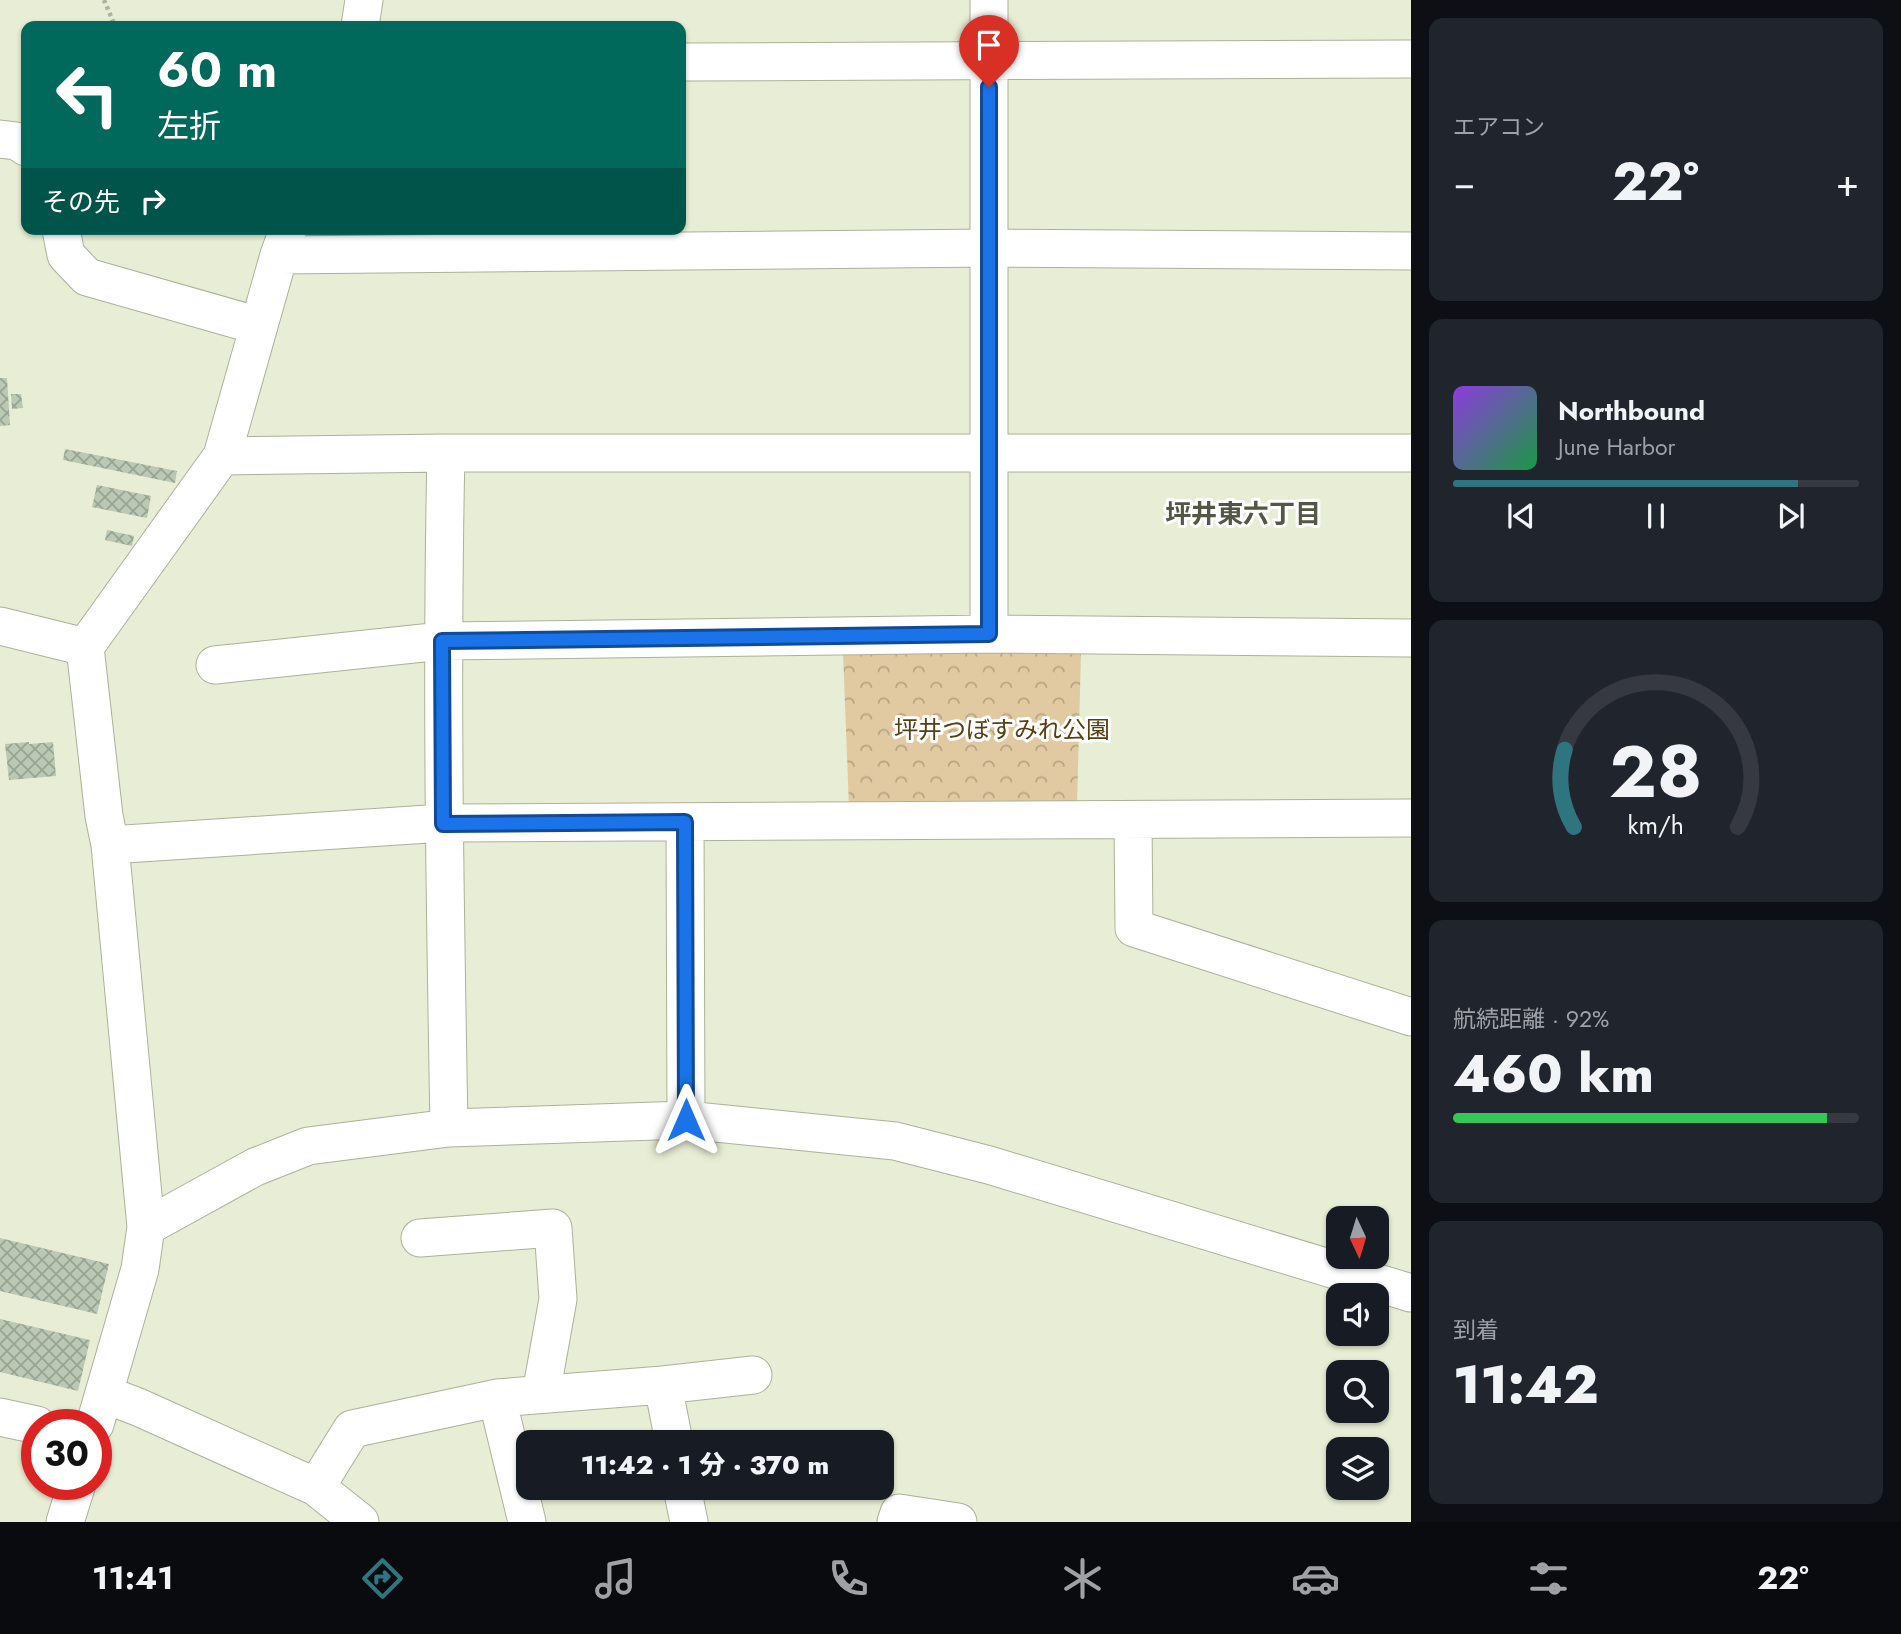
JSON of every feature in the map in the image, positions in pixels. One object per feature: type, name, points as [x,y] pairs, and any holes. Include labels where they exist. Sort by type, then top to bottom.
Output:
[{"type":"street","points":[[361,21],[364,0]]},
{"type":"street","points":[[989,0],[989,634]]},
{"type":"street","points":[[686,62],[1411,59]]},
{"type":"street","points":[[0,139],[21,144]]},
{"type":"street","points":[[62,235],[66,255],[87,277],[259,326]]},
{"type":"street","points":[[360,1522],[316,1487],[138,1407],[99,1409],[141,1269],[146,1227],[110,845],[104,816],[85,647],[222,456],[284,242],[1411,251]]},
{"type":"street","points":[[222,456],[446,453],[1411,453]]},
{"type":"street","points":[[446,453],[442,641],[449,1128]]},
{"type":"street","points":[[0,626],[85,647]]},
{"type":"street","points":[[215,664],[442,641],[989,634],[1411,638]]},
{"type":"street","points":[[110,845],[443,824],[1411,818]]},
{"type":"street","points":[[1133,820],[1134,928],[1411,1017]]},
{"type":"street","points":[[685,822],[686,1120]]},
{"type":"street","points":[[146,1227],[255,1167],[308,1146],[449,1128],[686,1120],[895,1141],[989,1165],[1408,1287]]},
{"type":"street","points":[[420,1238],[553,1228],[558,1299],[541,1394]]},
{"type":"street","points":[[316,1487],[352,1429],[497,1398],[753,1375]]},
{"type":"street","points":[[663,1385],[672,1430]]},
{"type":"street","points":[[497,1398],[527,1522]]},
{"type":"street","points":[[0,1417],[21,1422]]},
{"type":"street","points":[[65,1522],[72,1500]]},
{"type":"street","points":[[684,1500],[689,1522]]},
{"type":"street","points":[[896,1522],[899,1513],[958,1522]]},
{"type":"path","points":[[104,0],[112,21]]},
{"type":"green space","name":"坪井つぼすみれ公園","points":[[843,652],[1081,652],[1077,805],[849,808]]},
{"type":"building","points":[[0,378],[7,378],[10,425],[0,426]]},
{"type":"building","points":[[11,394],[21,394],[23,408],[12,409]]},
{"type":"building","points":[[65,449],[177,471],[175,483],[63,460]]},
{"type":"building","points":[[97,485],[151,496],[147,518],[92,507]]},
{"type":"building","points":[[107,530],[134,536],[132,546],[105,540]]},
{"type":"building","points":[[53,742],[56,776],[9,780],[5,744]]},
{"type":"building","points":[[0,1238],[109,1264],[97,1314],[0,1291]]},
{"type":"building","points":[[0,1319],[90,1340],[78,1391],[0,1372]]},
{"type":"district","name":"坪井東六丁目","points":[[1243,514]]},
{"type":"route","points":[[686,1120],[685,822],[443,824],[442,641],[989,634],[989,87]]}]
